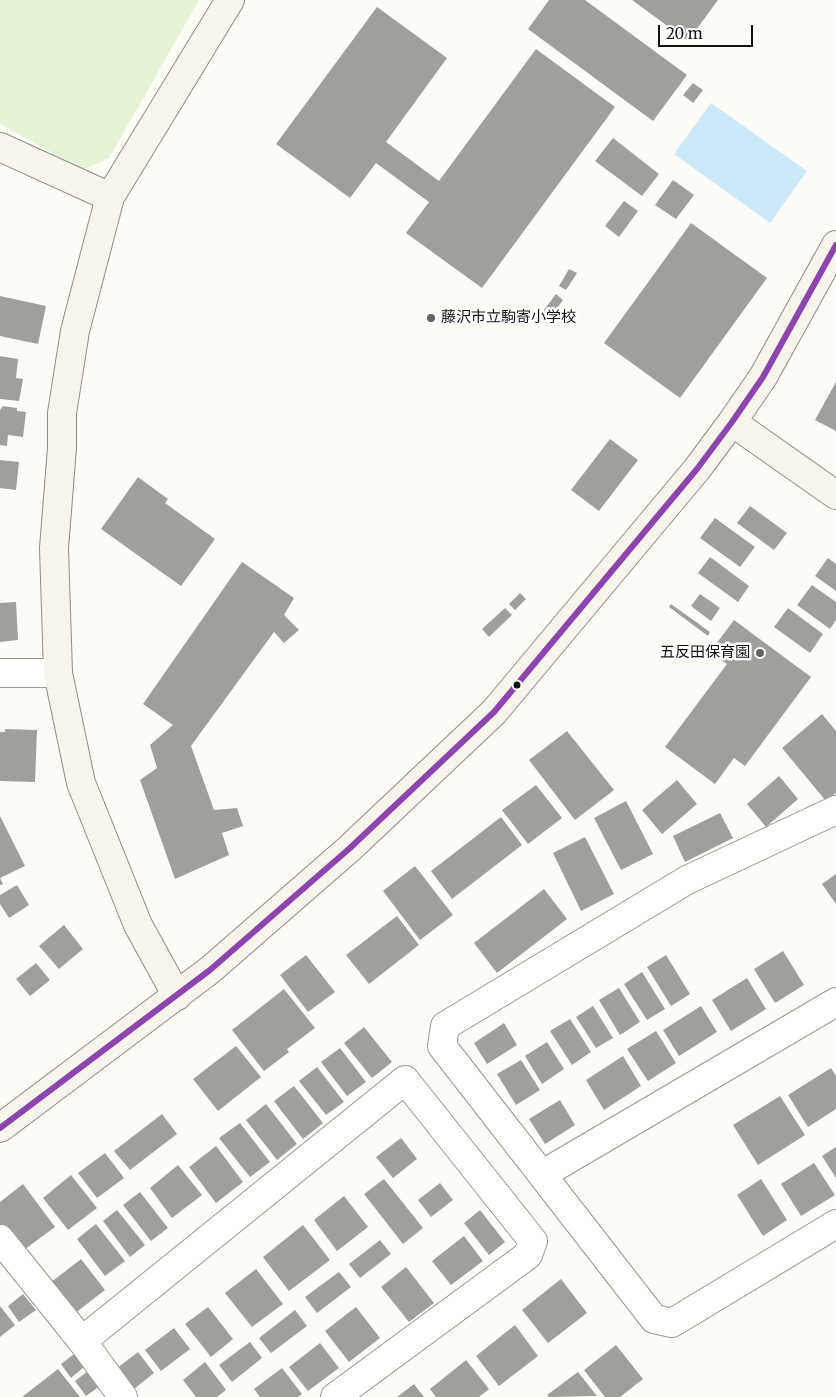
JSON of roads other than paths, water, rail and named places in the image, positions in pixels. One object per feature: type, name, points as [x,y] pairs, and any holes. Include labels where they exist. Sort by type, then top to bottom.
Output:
[{"type":"street","points":[[177,996],[138,925],[81,783],[58,673],[54,548],[62,448],[62,413],[75,330],[110,196],[230,0]]},
{"type":"street","points":[[0,147],[110,196]]},
{"type":"street","points":[[0,1128],[210,970],[350,848],[494,712],[696,469],[732,422],[762,377],[836,245]]},
{"type":"street","points":[[732,422],[836,495]]},
{"type":"street","points":[[0,673],[58,673]]},
{"type":"street","points":[[836,810],[687,880],[446,1026],[442,1046],[654,1319],[672,1323],[836,1224]]},
{"type":"street","points":[[543,1174],[836,1002]]},
{"type":"street","points":[[82,1341],[405,1080],[533,1241],[528,1255],[335,1397]]},
{"type":"street","points":[[0,1239],[82,1341],[118,1395]]},
{"type":"water","points":[[711,103],[807,171],[770,223],[674,154]]},
{"type":"place","name":"藤沢市立駒寄小学校","points":[[431,318]]},
{"type":"place","name":"五反田保育園","points":[[760,653]]}]
